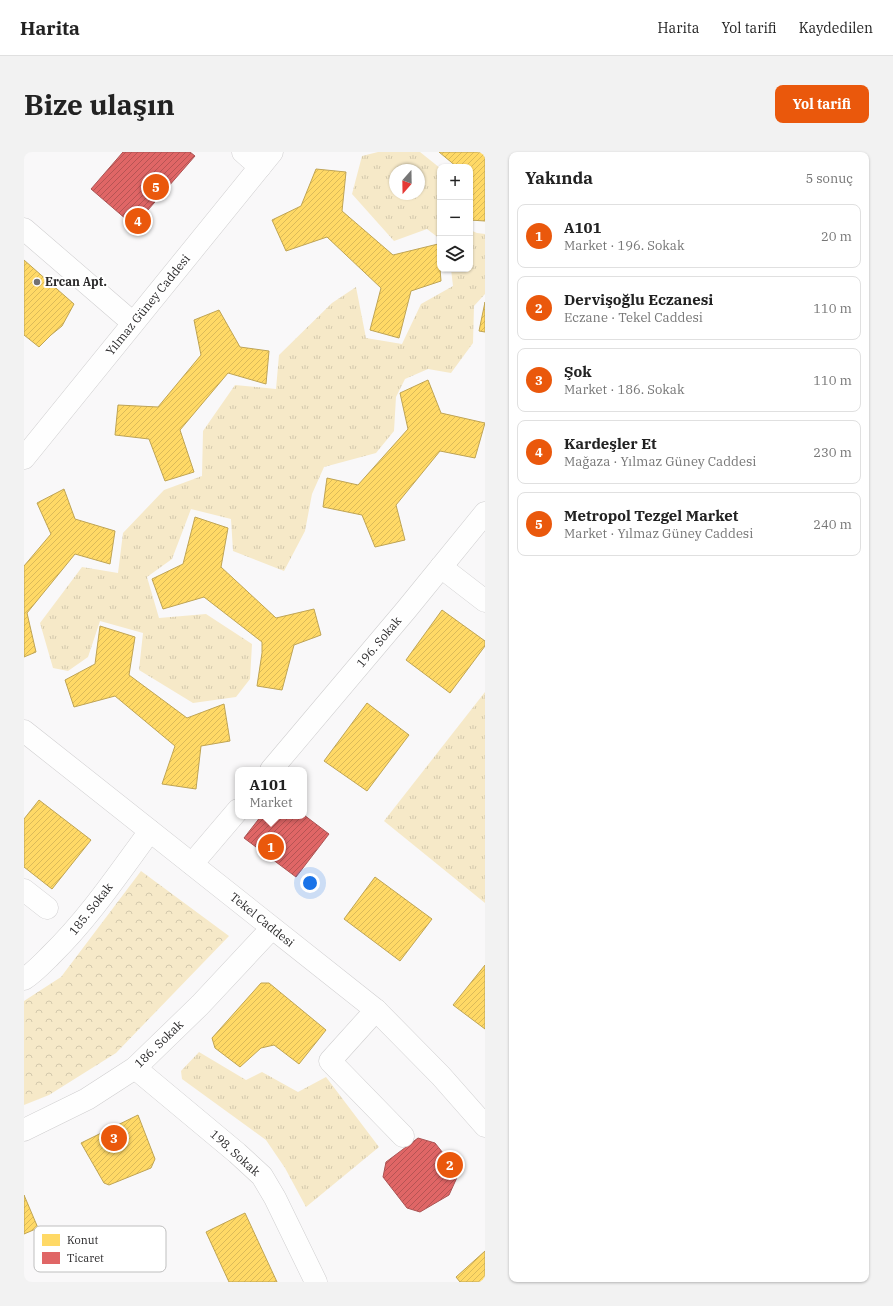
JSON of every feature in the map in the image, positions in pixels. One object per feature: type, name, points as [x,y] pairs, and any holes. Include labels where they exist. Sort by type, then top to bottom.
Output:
[{"type":"street","points":[[242,152],[266,159]]},
{"type":"street","name":"Yılmaz Güney Caddesi","points":[[24,458],[266,159]]},
{"type":"street","points":[[24,229],[133,323]]},
{"type":"street","name":"196. Sokak","points":[[274,767],[485,513]]},
{"type":"street","points":[[441,567],[485,601]]},
{"type":"street","name":"Tekel Caddesi","points":[[24,731],[376,1010],[441,1076],[485,1126]]},
{"type":"street","points":[[192,864],[235,814]]},
{"type":"street","name":"185. Sokak","points":[[24,979],[32,974],[65,941],[97,903],[150,831]]},
{"type":"street","points":[[24,890],[47,908]]},
{"type":"street","name":"186. Sokak","points":[[24,1130],[87,1099],[135,1068],[200,1005],[272,928]]},
{"type":"street","points":[[376,1010],[330,1061],[403,1136]]},
{"type":"street","name":"198. Sokak","points":[[135,1068],[237,1153],[262,1176],[275,1198],[316,1282]]},
{"type":"green space","points":[[378,152],[420,152],[437,166],[437,237],[427,229],[394,241],[352,194],[362,156]]},
{"type":"green space","points":[[473,231],[485,234],[485,294],[474,306],[473,343],[451,373],[428,369],[405,379],[396,397],[394,431],[376,453],[324,467],[312,494],[305,531],[284,571],[233,551],[231,519],[191,509],[172,559],[147,577],[159,618],[206,614],[252,644],[250,679],[236,697],[193,703],[139,670],[143,633],[100,621],[88,657],[68,671],[53,668],[40,623],[82,567],[118,573],[123,533],[164,490],[202,476],[203,431],[235,385],[276,389],[279,355],[332,303],[356,287],[366,338],[402,344],[421,304],[453,286],[451,272],[473,272]]},
{"type":"green space","points":[[485,692],[485,903],[384,821]]},
{"type":"green space","points":[[141,871],[229,936],[116,1053],[49,1095],[24,1105],[24,1001],[61,977]]},
{"type":"green space","points":[[199,1052],[246,1080],[262,1072],[298,1092],[326,1077],[379,1147],[306,1207],[285,1168],[266,1140],[182,1079],[181,1071]]},
{"type":"building: Konut","points":[[439,152],[485,152],[485,221],[473,220],[473,164],[453,164]]},
{"type":"building: Konut","points":[[316,169],[346,172],[342,211],[393,255],[437,244],[437,272],[440,272],[441,281],[411,291],[399,338],[370,330],[381,288],[327,237],[286,251],[272,220],[301,206]]},
{"type":"building: Konut","name":"Ercan Apt.","points":[[24,260],[74,304],[62,326],[39,347],[24,335]]},
{"type":"building: Konut","points":[[485,302],[485,332],[479,331]]},
{"type":"building: Konut","points":[[219,310],[240,347],[269,351],[266,384],[228,373],[180,430],[194,472],[165,481],[149,439],[115,435],[118,405],[158,407],[201,355],[194,320]]},
{"type":"building: Konut","points":[[428,380],[441,413],[485,423],[475,458],[440,451],[396,505],[405,540],[375,547],[362,515],[323,507],[327,478],[358,485],[408,429],[400,393]]},
{"type":"building: Konut","points":[[64,489],[75,519],[115,531],[110,564],[75,554],[27,613],[36,652],[24,657],[24,566],[51,534],[37,503]]},
{"type":"building: Konut","points":[[195,517],[228,528],[221,567],[276,618],[314,609],[321,635],[294,645],[282,690],[257,686],[262,653],[262,642],[204,597],[163,609],[152,579],[183,564]]},
{"type":"building: Konut","points":[[442,610],[485,641],[485,646],[450,693],[406,660]]},
{"type":"building: Konut","points":[[100,626],[135,637],[129,675],[187,718],[224,704],[230,741],[201,746],[196,789],[162,784],[175,746],[115,696],[74,707],[65,680],[95,664]]},
{"type":"building: Konut","points":[[367,703],[409,735],[367,791],[324,761]]},
{"type":"building: Konut","points":[[39,800],[91,840],[52,889],[24,867],[24,819]]},
{"type":"building: Konut","points":[[375,877],[432,919],[400,961],[344,919]]},
{"type":"building: Konut","points":[[485,965],[485,1029],[453,1005]]},
{"type":"building: Konut","points":[[261,983],[269,983],[326,1030],[299,1064],[274,1045],[261,1048],[240,1067],[215,1048],[212,1038]]},
{"type":"building: Konut","points":[[138,1115],[155,1159],[151,1168],[109,1185],[104,1183],[81,1143]]},
{"type":"building: Konut","points":[[24,1195],[37,1226],[34,1226],[34,1230],[24,1234]]},
{"type":"building: Konut","points":[[245,1213],[277,1282],[229,1282],[206,1232]]},
{"type":"building: Konut","points":[[485,1251],[485,1282],[460,1282],[456,1277]]},
{"type":"building: Ticaret","points":[[123,152],[190,152],[195,156],[134,226],[91,189]]},
{"type":"building: Ticaret","points":[[307,817],[329,834],[296,877],[244,838],[259,819],[307,819]]},
{"type":"building: Ticaret","points":[[418,1138],[435,1143],[459,1173],[449,1195],[420,1212],[407,1208],[383,1177],[386,1162]]},
{"type":"place","name":"Metropol Tezgel Market","points":[[156,187]]},
{"type":"place","name":"Kardeşler Et","points":[[138,221]]},
{"type":"place","name":"Ercan Apt.","points":[[37,282]]},
{"type":"place","name":"A101","points":[[271,847]]},
{"type":"place","name":"Şok","points":[[114,1138]]},
{"type":"place","name":"Dervişoğlu Eczanesi","points":[[450,1165]]}]
